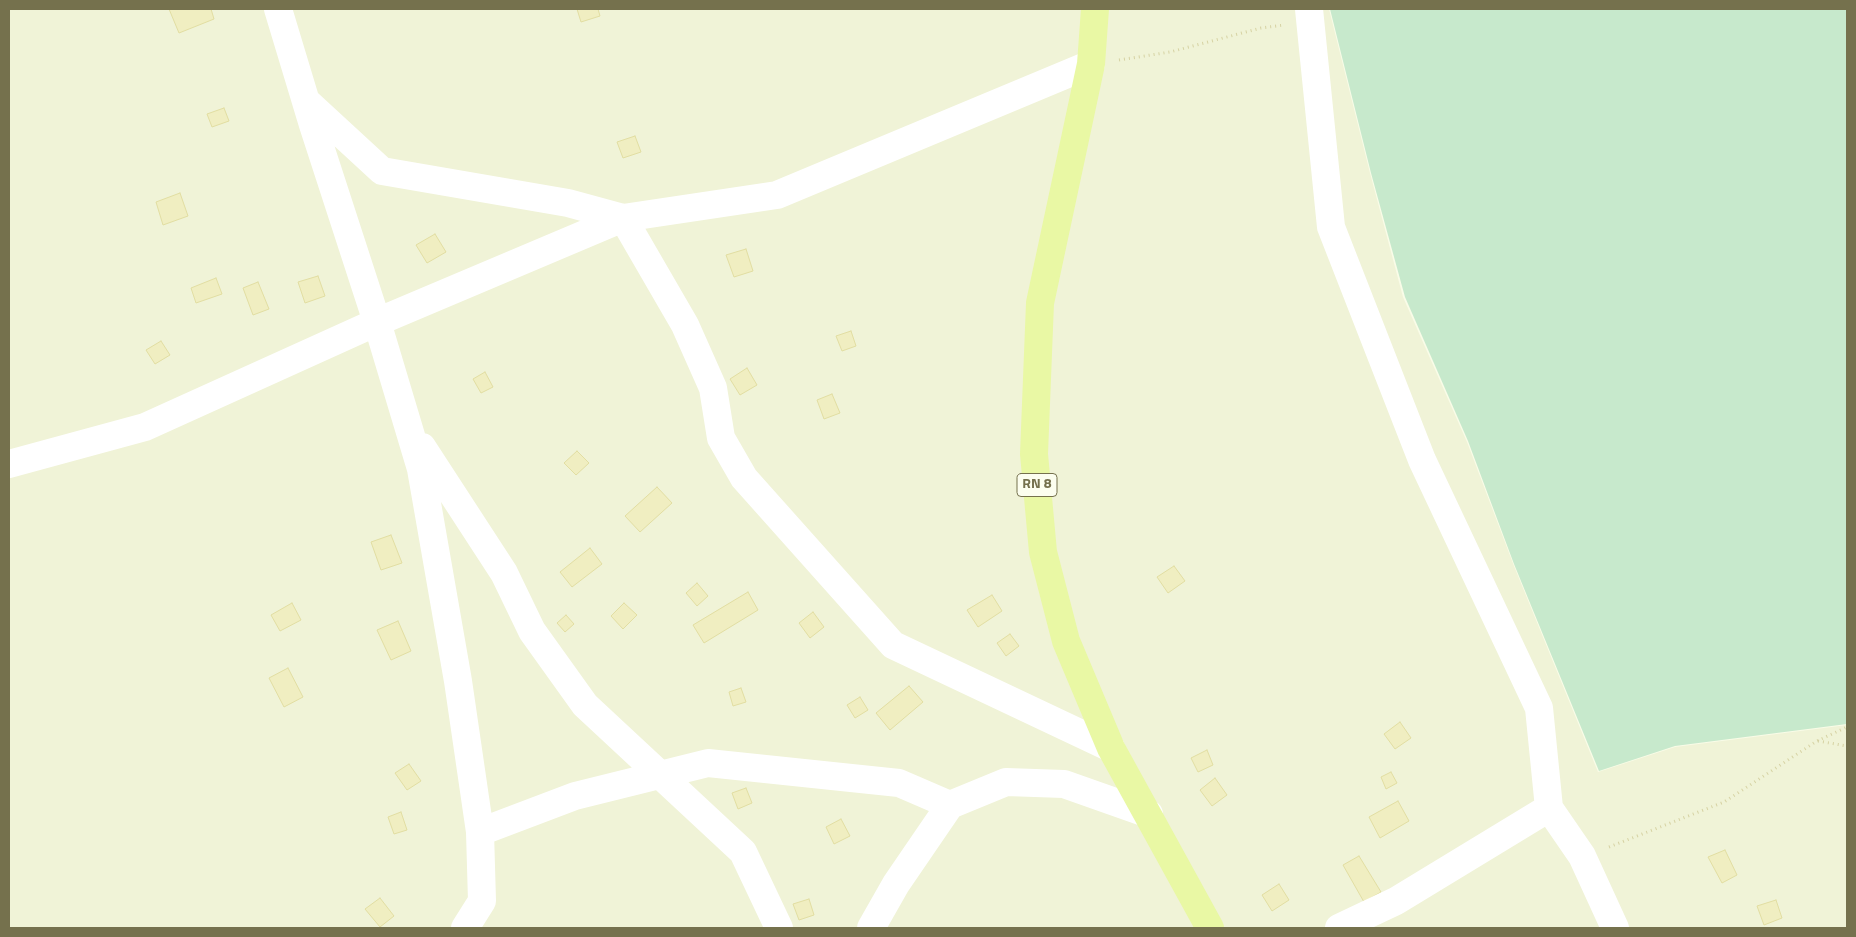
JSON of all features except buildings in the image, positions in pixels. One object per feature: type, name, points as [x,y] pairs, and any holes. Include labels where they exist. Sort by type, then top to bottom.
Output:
[{"type":"main road","name":"RN 8","points":[[1095,9],[1091,64],[1040,303],[1034,454],[1043,552],[1066,641],[1112,748],[1210,928]]},
{"type":"street","points":[[278,9],[378,322],[421,470],[458,681],[480,832],[482,901],[465,928]]},
{"type":"street","points":[[1309,15],[1331,227],[1422,460],[1538,708],[1549,808],[1582,856],[1615,928]]},
{"type":"street","points":[[9,464],[144,427],[378,322],[623,218],[777,195],[1091,64]]},
{"type":"street","points":[[306,101],[382,171],[568,203],[623,218],[685,325],[712,388],[721,438],[744,478],[893,644],[1112,748]]},
{"type":"street","points":[[408,424],[504,573],[532,632],[585,705],[743,852],[778,928]]},
{"type":"street","points":[[480,832],[575,796],[708,763],[899,783],[950,805]]},
{"type":"street","points":[[871,928],[896,884],[950,805],[1006,782],[1064,784],[1148,814]]},
{"type":"street","points":[[1339,928],[1396,901],[1549,808]]},
{"type":"path","points":[[1091,64],[1170,52],[1309,15]]},
{"type":"path","points":[[1582,856],[1724,802],[1818,741],[1847,727]]},
{"type":"path","points":[[1818,741],[1847,746]]},
{"type":"shaded area","points":[[9,9],[1329,9],[1403,297],[1467,442],[1514,566],[1598,772],[1675,747],[1847,725],[1847,928],[9,928]]},
{"type":"shaded area","points":[[1330,9],[1847,9],[1847,724],[1675,746],[1599,771],[1514,564],[1468,441],[1405,297],[1371,173]]}]
